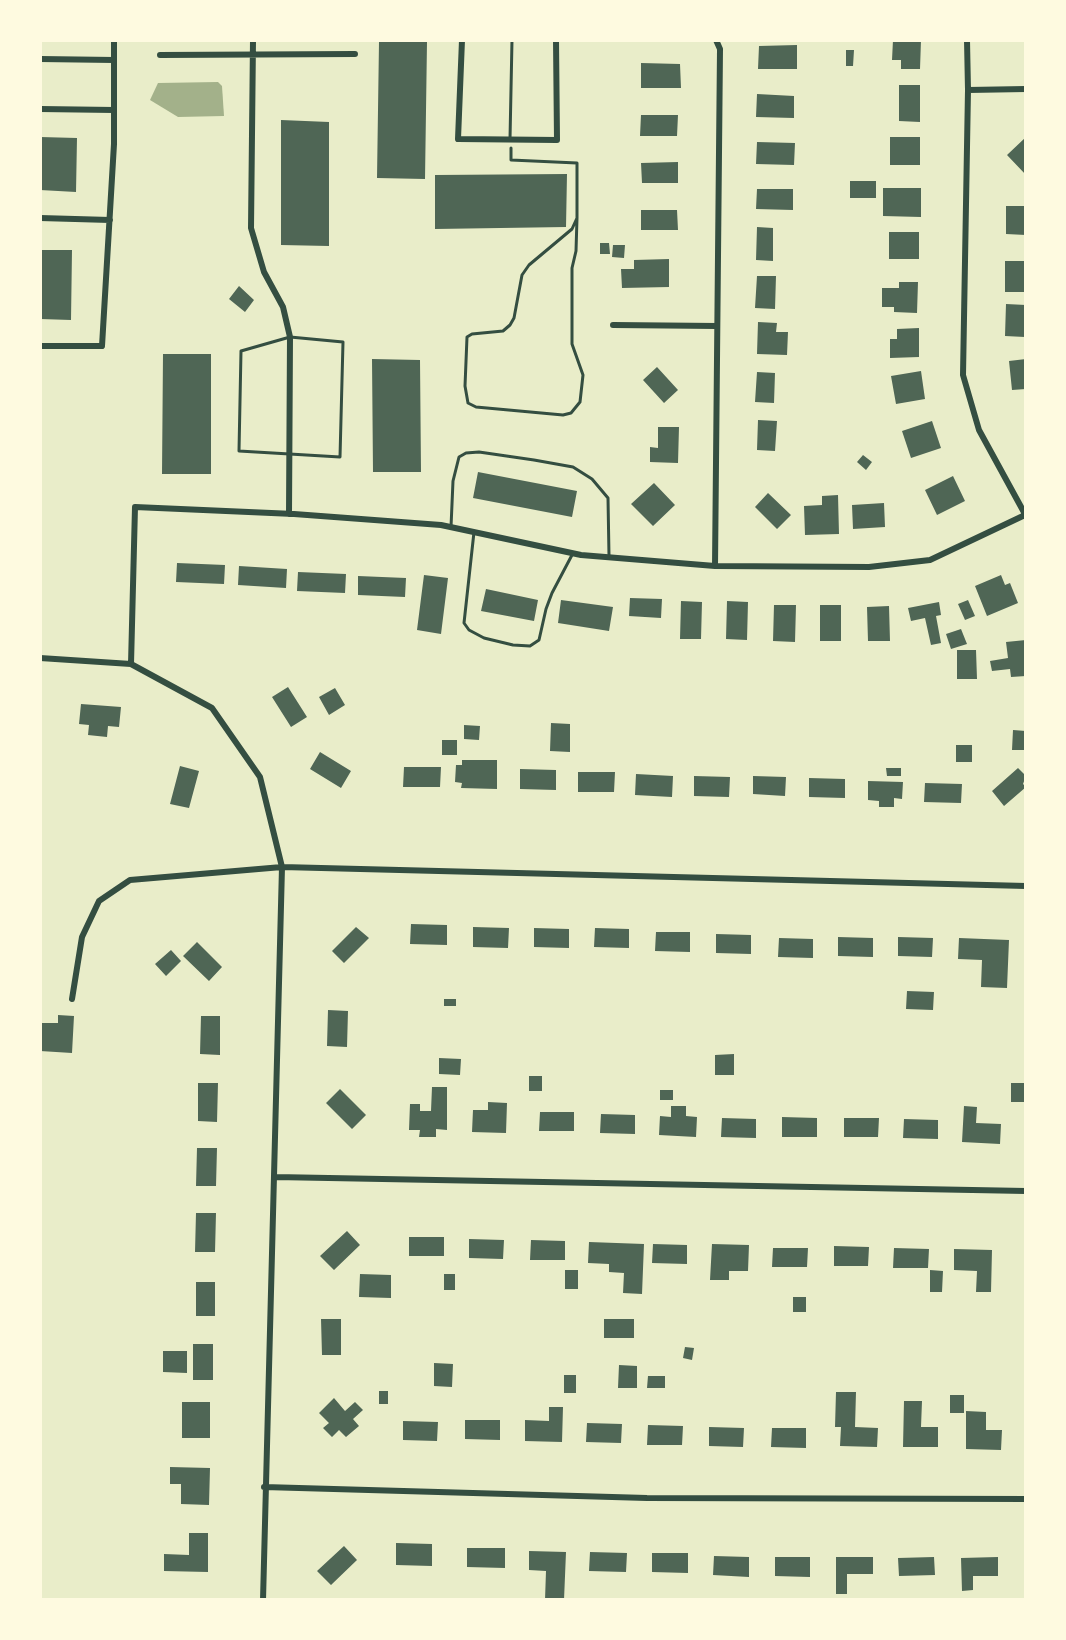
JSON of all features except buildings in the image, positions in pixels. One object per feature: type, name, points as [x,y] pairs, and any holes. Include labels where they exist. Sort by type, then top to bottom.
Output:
[{"type":"street","points":[[40,346],[102,346],[114,144],[114,40]]},
{"type":"street","points":[[253,40],[251,228],[264,272],[283,307],[290,337],[289,514]]},
{"type":"street","points":[[462,40],[458,139],[557,140],[556,40]]},
{"type":"street","points":[[715,566],[720,49],[716,40]]},
{"type":"street","points":[[130,664],[135,507],[289,514],[451,528],[573,553],[715,566],[869,567],[930,560],[1025,515],[980,430],[963,375],[967,40]]},
{"type":"street","points":[[160,55],[355,54]]},
{"type":"street","points":[[40,58],[114,60]]},
{"type":"street","points":[[968,90],[1026,89]]},
{"type":"street","points":[[40,109],[114,111]]},
{"type":"street","points":[[40,218],[110,220]]},
{"type":"street","points":[[613,325],[717,326]]},
{"type":"street","points":[[40,658],[130,664],[212,708],[260,777],[282,867],[275,1177],[264,1487],[263,1599]]},
{"type":"street","points":[[72,999],[81,937],[99,901],[130,880],[282,867],[1026,886]]},
{"type":"street","points":[[275,1177],[1026,1191]]},
{"type":"street","points":[[264,1487],[647,1498],[1026,1499]]},
{"type":"lane","points":[[510,140],[512,40]]},
{"type":"lane","points":[[290,337],[343,342],[340,457],[239,452],[241,351],[290,337]]},
{"type":"lane","points":[[451,528],[456,463],[459,457],[466,453],[479,452],[573,467],[592,479],[608,498],[609,557]]},
{"type":"lane","points":[[474,532],[464,623],[469,630],[484,638],[513,645],[530,646],[539,640],[552,593],[573,553]]},
{"type":"path","points":[[510,140],[511,160],[577,164],[577,218],[576,251],[572,268],[572,344],[583,375],[580,402],[571,413],[563,415],[476,407],[468,403],[465,386],[467,337],[472,334],[503,331],[510,325],[514,318],[522,275],[529,265],[572,229],[577,218]]},
{"type":"shaded area","points":[[218,82],[222,86],[224,116],[178,117],[150,100],[158,83]]}]
